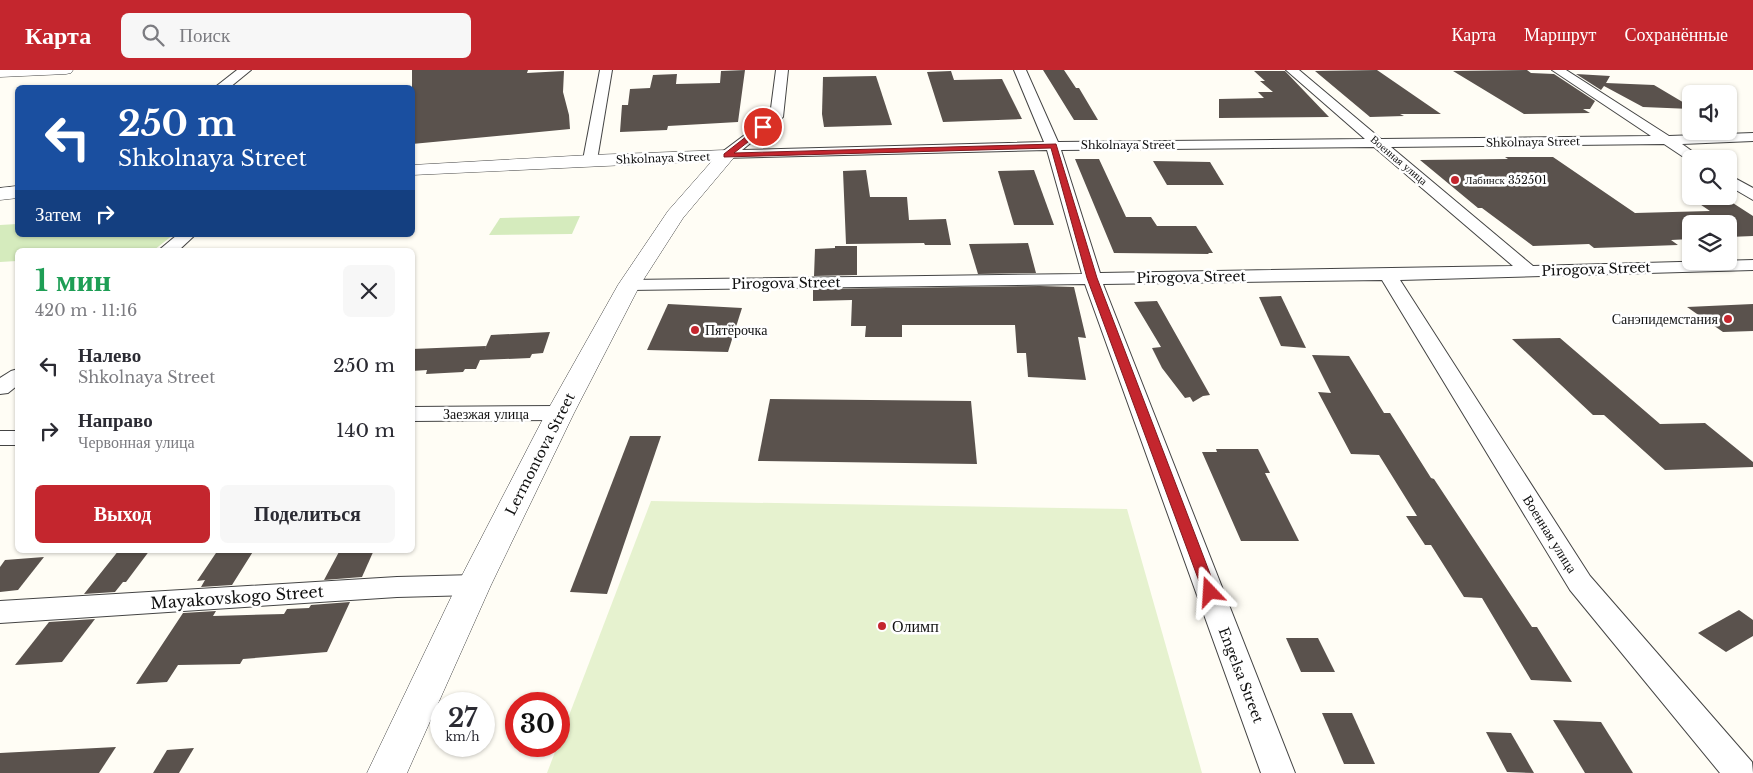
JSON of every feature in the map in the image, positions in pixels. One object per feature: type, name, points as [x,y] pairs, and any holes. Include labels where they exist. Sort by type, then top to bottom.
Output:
[{"type":"street","points":[[0,73],[66,70]]},
{"type":"street","points":[[224,85],[245,70]]},
{"type":"street","points":[[590,160],[606,70]]},
{"type":"street","points":[[727,156],[776,117],[782,70]]},
{"type":"street","name":"Engelsa Street","points":[[1020,70],[1054,146],[1092,278],[1278,773]]},
{"type":"street","name":"Военная улица","points":[[1292,70],[1529,271]]},
{"type":"street","points":[[1558,70],[1682,150]]},
{"type":"street","name":"Shkolnaya Street","points":[[415,170],[590,160],[1054,146],[1380,144],[1753,137]]},
{"type":"street","name":"Lermontova Street","points":[[387,773],[474,585],[560,413],[629,285],[675,215],[727,156]]},
{"type":"street","points":[[1737,185],[1753,195]]},
{"type":"street","points":[[0,194],[15,192]]},
{"type":"street","points":[[171,248],[185,237]]},
{"type":"street","name":"Pirogova Street","points":[[629,285],[1388,275],[1753,265]]},
{"type":"street","name":"Военная улица","points":[[1388,275],[1580,583],[1740,773]]},
{"type":"street","points":[[0,388],[15,377]]},
{"type":"street","name":"Заезжая улица","points":[[415,414],[560,413]]},
{"type":"street","points":[[0,438],[15,438]]},
{"type":"street","name":"Mayakovskogo Street","points":[[0,612],[397,587],[474,585]]},
{"type":"green space","points":[[580,216],[572,234],[489,235],[500,218]]},
{"type":"green space","points":[[15,224],[15,237],[170,237],[157,248],[15,248],[15,261],[0,262],[0,225]]},
{"type":"green space","name":"Олимп","points":[[651,501],[1127,509],[1202,773],[547,773],[553,757],[570,757],[570,713]]},
{"type":"building","points":[[412,70],[528,70],[527,73],[564,71],[563,92],[569,115],[570,129],[415,144],[415,85],[412,85]]},
{"type":"building","points":[[745,70],[738,122],[668,126],[667,130],[620,132],[622,105],[628,105],[630,89],[650,88],[653,75],[677,74],[676,84],[720,83],[721,71]]},
{"type":"building","points":[[1043,70],[1064,70],[1076,88],[1079,88],[1098,120],[1074,120]]},
{"type":"building","points":[[1377,70],[1441,114],[1400,114],[1404,116],[1370,117],[1315,71]]},
{"type":"building","points":[[1527,70],[1531,73],[1554,74],[1595,101],[1590,109],[1583,109],[1590,113],[1524,114],[1453,71]]},
{"type":"building","points":[[951,71],[954,80],[1002,79],[1022,119],[943,122],[927,72]]},
{"type":"building","points":[[1254,71],[1285,71],[1329,117],[1219,118],[1219,99],[1264,98],[1258,92],[1273,92],[1260,81],[1265,81]]},
{"type":"building","points":[[1576,74],[1610,76],[1606,83],[1654,85],[1682,102],[1682,109],[1643,107],[1604,86],[1601,90]]},
{"type":"building","points":[[876,76],[892,125],[824,127],[822,114],[823,77]]},
{"type":"building","points":[[1505,157],[1553,157],[1635,213],[1710,211],[1701,205],[1736,205],[1753,216],[1753,236],[1737,237],[1737,215],[1682,215],[1682,239],[1671,240],[1678,245],[1594,248],[1589,244],[1533,246],[1482,208],[1478,208],[1420,160],[1508,159]]},
{"type":"building","points":[[1075,159],[1099,159],[1126,217],[1151,217],[1157,226],[1196,226],[1213,253],[1114,253]]},
{"type":"building","points":[[1153,161],[1210,162],[1224,185],[1167,185]]},
{"type":"building","points":[[866,170],[870,197],[907,197],[909,220],[946,219],[951,245],[925,245],[924,243],[846,244],[843,171]]},
{"type":"building","points":[[1034,170],[1054,225],[1014,225],[998,171]]},
{"type":"building","points":[[1028,243],[1036,273],[978,274],[969,244]]},
{"type":"building","points":[[835,246],[857,246],[857,275],[814,276],[815,249],[835,248]]},
{"type":"building","points":[[1074,287],[1086,338],[1078,337],[1086,380],[1028,377],[1026,353],[1017,353],[1015,325],[902,325],[902,337],[865,337],[866,326],[851,326],[852,300],[813,301],[813,289]]},
{"type":"building","points":[[1281,296],[1306,348],[1281,346],[1259,297]]},
{"type":"building","points":[[1157,301],[1210,395],[1203,396],[1193,402],[1190,397],[1185,398],[1162,368],[1152,348],[1161,347],[1134,302]]},
{"type":"building","name":"Пятёрочка","points":[[668,304],[742,308],[728,352],[647,350]]},
{"type":"building","name":"Санэпидемстания","points":[[1753,304],[1753,331],[1723,332],[1687,307]]},
{"type":"building","points":[[550,332],[543,353],[532,354],[530,358],[480,360],[476,369],[465,369],[463,372],[426,374],[427,370],[415,371],[415,349],[486,346],[484,351],[491,335]]},
{"type":"building","points":[[1560,338],[1660,424],[1705,423],[1753,462],[1753,467],[1665,470],[1604,415],[1593,415],[1512,339]]},
{"type":"building","points":[[1312,355],[1349,356],[1384,413],[1390,413],[1431,478],[1434,479],[1532,627],[1537,627],[1572,682],[1531,680],[1482,598],[1464,597],[1431,545],[1425,545],[1406,516],[1417,516],[1379,455],[1351,454],[1318,392],[1331,393]]},
{"type":"building","points":[[770,399],[971,401],[977,464],[758,461]]},
{"type":"building","points":[[630,436],[661,436],[607,594],[570,592]]},
{"type":"building","points":[[1216,449],[1258,449],[1270,473],[1265,473],[1299,541],[1241,541],[1202,452],[1217,452]]},
{"type":"building","points":[[117,553],[148,553],[126,582],[123,582],[115,592],[84,594]]},
{"type":"building","points":[[216,553],[252,553],[232,585],[201,587],[205,580],[197,581]]},
{"type":"building","points":[[338,553],[373,553],[362,577],[324,580]]},
{"type":"building","points":[[44,557],[18,590],[0,592],[0,567],[5,560]]},
{"type":"building","points":[[350,602],[327,652],[243,659],[240,664],[178,665],[167,682],[136,684],[183,613],[216,611],[213,616],[284,614],[287,609]]},
{"type":"building","points":[[1739,610],[1753,620],[1753,636],[1726,652],[1698,633]]},
{"type":"building","points":[[95,619],[62,662],[15,665],[49,622]]},
{"type":"building","points":[[1286,638],[1318,638],[1335,672],[1301,672]]},
{"type":"building","points":[[1322,713],[1352,713],[1375,764],[1344,764]]},
{"type":"building","points":[[1553,720],[1601,722],[1633,773],[1585,773]]},
{"type":"building","points":[[1486,732],[1511,733],[1534,773],[1507,772]]},
{"type":"building","points":[[116,747],[99,773],[0,773],[0,753]]},
{"type":"building","points":[[194,748],[179,773],[153,773],[167,750]]},
{"type":"place","name":"Лабинск 352501","points":[[1455,180]]},
{"type":"place","name":"Санэпидемстания","points":[[1728,319]]},
{"type":"place","name":"Пятёрочка","points":[[695,330]]},
{"type":"place","name":"Олимп","points":[[882,626]]},
{"type":"route","points":[[763,127],[727,156],[1054,146],[1092,278],[1210,592]]}]
